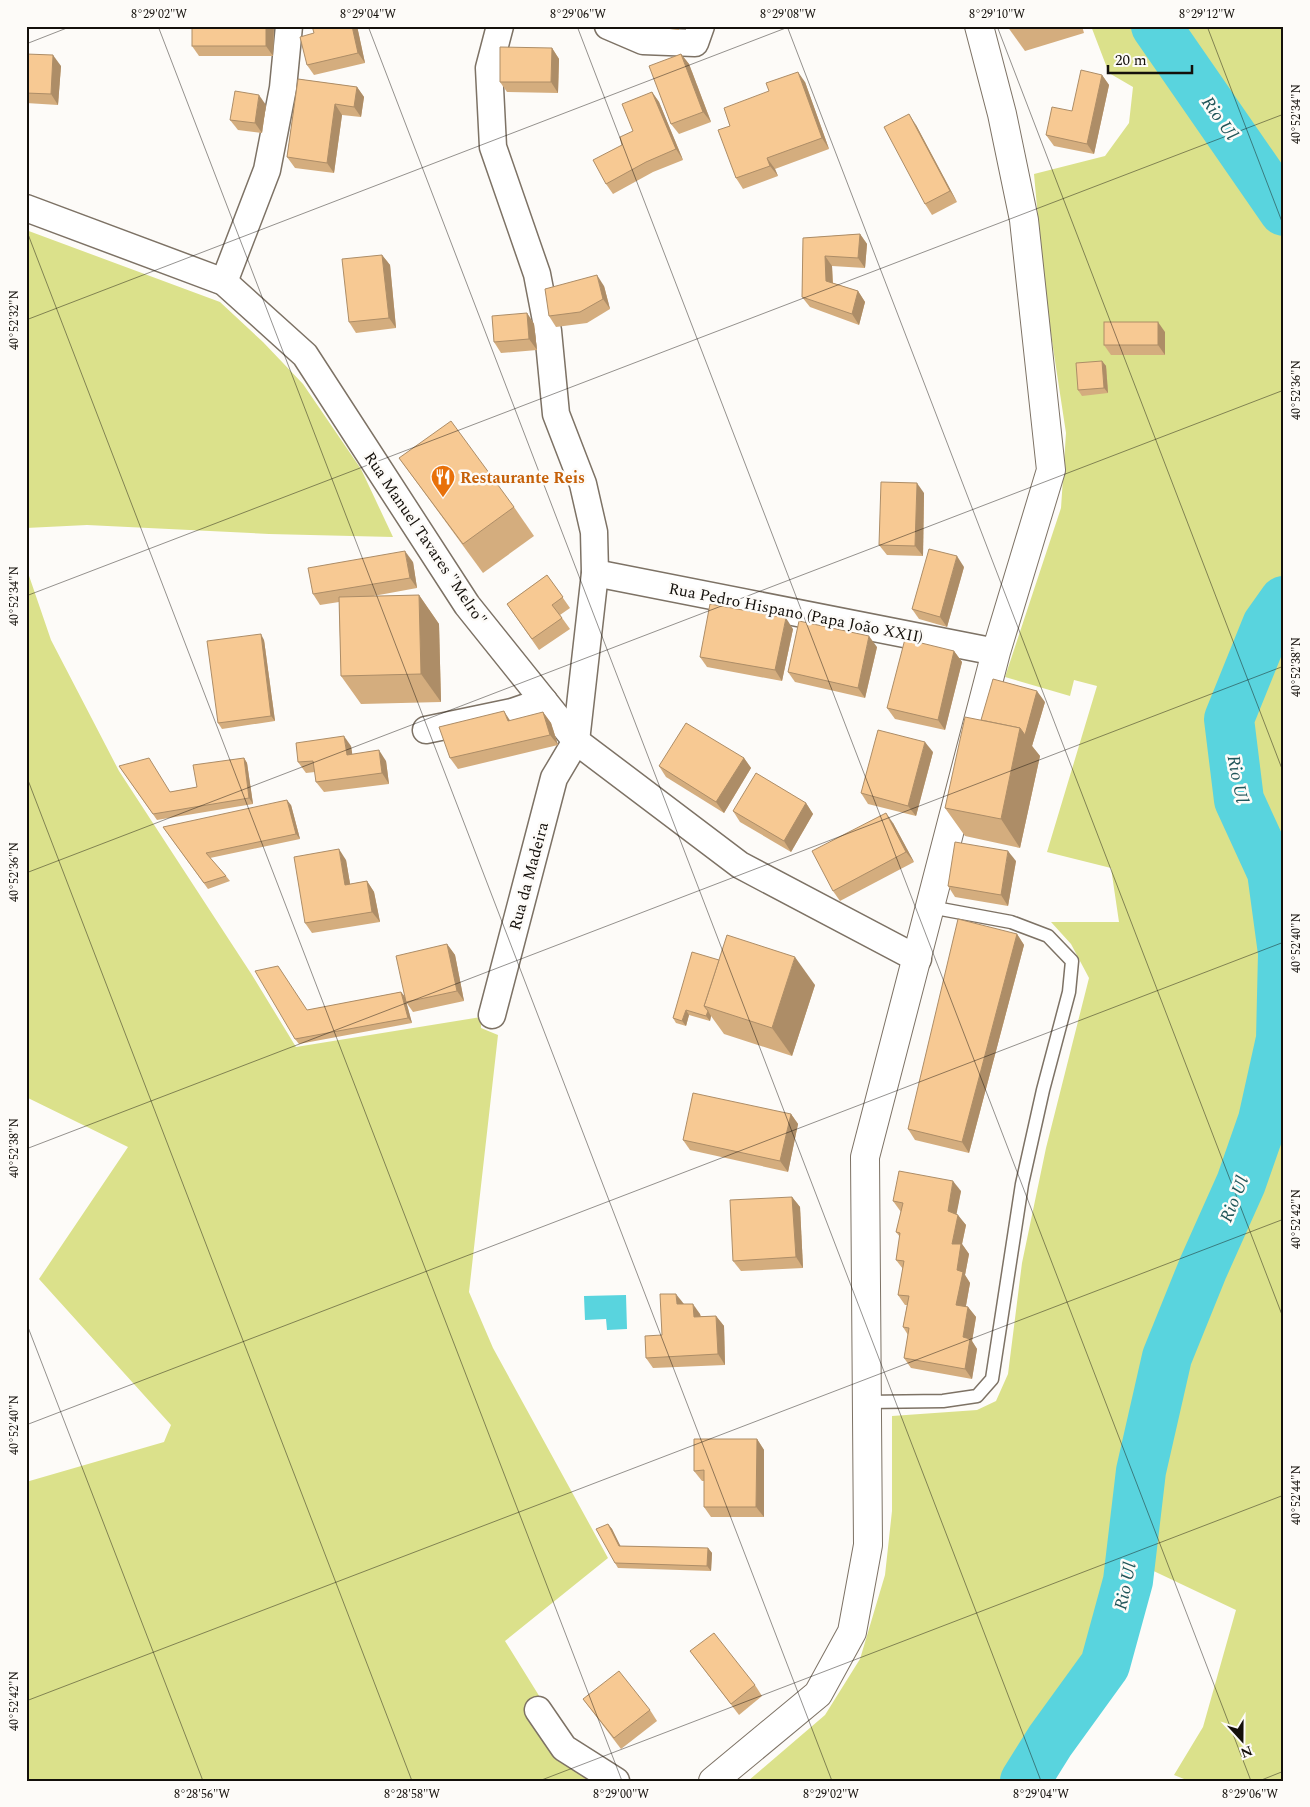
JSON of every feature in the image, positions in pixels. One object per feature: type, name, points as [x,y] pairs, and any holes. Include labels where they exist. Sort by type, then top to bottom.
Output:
[{"type":"street","points":[[224,282],[267,170],[283,88],[289,26]]},
{"type":"street","points":[[500,26],[489,68],[492,147],[537,274],[548,331],[556,414],[583,484],[594,532],[596,573],[576,741]]},
{"type":"street","points":[[608,26],[643,41],[695,43],[701,26]]},
{"type":"street","points":[[713,1781],[818,1694],[852,1632],[868,1545],[865,1157],[996,652],[1051,470],[1024,220],[1002,114],[980,26]]},
{"type":"street","name":"Rua Manuel Tavares \"Melro\"","points":[[26,208],[224,282],[305,356],[467,604],[576,741],[740,865],[918,958]]},
{"type":"street","name":"Rua Pedro Hispano (Papa João XXII)","points":[[596,573],[996,652]]},
{"type":"street","points":[[426,730],[512,712],[544,701]]},
{"type":"street","name":"Rua da Madeira","points":[[492,1015],[554,778],[576,741]]},
{"type":"street","points":[[538,1710],[564,1748],[616,1781]]},
{"type":"lane","points":[[866,1402],[943,1401],[977,1396],[992,1379],[1022,1184],[1043,1090],[1070,992],[1072,961],[1048,936],[1011,922],[930,907]]},
{"type":"green space","points":[[1091,26],[1146,26],[1284,231],[1284,583],[1265,612],[1234,679],[1221,718],[1228,774],[1237,818],[1266,881],[1275,1024],[1256,1112],[1215,1222],[1159,1355],[1143,1401],[1130,1473],[1120,1580],[1098,1660],[1012,1781],[748,1781],[825,1715],[860,1659],[885,1575],[892,1511],[892,1416],[977,1410],[996,1401],[1008,1374],[1022,1263],[1046,1148],[1089,978],[1071,944],[1051,922],[1119,922],[1111,868],[1047,852],[1097,686],[1074,680],[1070,696],[1005,677],[1061,508],[1066,433],[1045,295],[1034,174],[1105,156],[1129,123],[1133,87],[1109,73]]},
{"type":"green space","points":[[1169,26],[1284,27],[1284,197],[1176,39]]},
{"type":"green space","points":[[26,230],[220,302],[263,342],[303,384],[361,469],[393,537],[269,534],[87,525],[26,528]]},
{"type":"green space","points":[[26,567],[51,640],[119,771],[252,975],[296,1047],[481,1017],[481,1028],[498,1035],[469,1292],[493,1348],[608,1558],[505,1641],[592,1781],[26,1781],[26,1482],[164,1442],[171,1425],[39,1279],[128,1147],[26,1097]]},
{"type":"green space","points":[[1284,631],[1284,865],[1252,796],[1250,705]]},
{"type":"green space","points":[[1284,1085],[1284,1781],[1189,1781],[1174,1775],[1203,1727],[1236,1610],[1143,1566],[1154,1480],[1182,1360],[1235,1235],[1267,1144]]},
{"type":"water","points":[[626,1295],[627,1329],[607,1330],[606,1319],[585,1320],[584,1296]]},
{"type":"building","points":[[192,26],[266,26],[266,46],[192,46]]},
{"type":"building","points":[[312,26],[352,26],[358,53],[307,65],[300,37],[314,33]]},
{"type":"building","points":[[500,47],[552,48],[551,82],[500,82]]},
{"type":"building","points":[[26,54],[53,55],[51,94],[26,93]]},
{"type":"building","points":[[681,54],[703,112],[671,124],[649,66]]},
{"type":"building","points":[[1081,70],[1102,75],[1087,144],[1046,135],[1052,107],[1072,111]]},
{"type":"building","points":[[798,72],[822,138],[767,158],[770,166],[736,178],[718,130],[730,126],[724,108],[769,91],[766,83]]},
{"type":"building","points":[[298,79],[357,87],[354,107],[335,104],[327,163],[287,157]]},
{"type":"building","points":[[235,91],[259,95],[255,123],[230,120]]},
{"type":"building","points":[[652,92],[676,149],[646,162],[606,184],[593,160],[622,145],[620,137],[633,131],[622,104]]},
{"type":"building","points":[[909,114],[950,191],[925,204],[884,127]]},
{"type":"building","points":[[860,234],[858,258],[825,256],[826,281],[858,291],[852,314],[802,297],[803,238]]},
{"type":"building","points":[[382,255],[389,318],[349,322],[342,259]]},
{"type":"building","points":[[597,275],[603,299],[580,312],[549,316],[545,289]]},
{"type":"building","points":[[527,313],[529,339],[494,342],[492,316]]},
{"type":"building","points":[[1104,322],[1158,322],[1158,345],[1104,345]]},
{"type":"building","points":[[1102,361],[1104,388],[1078,390],[1076,363]]},
{"type":"building","points":[[451,421],[514,507],[463,544],[399,458]]},
{"type":"building","points":[[881,482],[917,483],[915,546],[879,545]]},
{"type":"building","points":[[929,549],[957,556],[940,617],[912,609]]},
{"type":"building","points":[[405,551],[410,578],[313,594],[308,568]]},
{"type":"building","points":[[547,575],[563,597],[552,605],[562,618],[532,639],[507,604]]},
{"type":"building","points":[[419,595],[421,674],[341,676],[339,597]]},
{"type":"building","points":[[710,604],[786,618],[775,670],[700,657]]},
{"type":"building","points":[[799,621],[869,636],[858,688],[788,672]]},
{"type":"building","points":[[261,634],[271,716],[218,723],[207,641]]},
{"type":"building","points":[[905,639],[954,651],[938,720],[887,708]]},
{"type":"building","points":[[993,679],[1037,691],[1025,735],[1020,728],[981,720]]},
{"type":"building","points":[[504,711],[508,721],[543,712],[550,735],[450,758],[439,727]]},
{"type":"building","points":[[965,717],[1020,728],[1001,819],[945,808]]},
{"type":"building","points":[[686,723],[744,758],[716,802],[659,766]]},
{"type":"building","points":[[878,730],[925,742],[908,806],[861,793]]},
{"type":"building","points":[[344,736],[347,755],[379,750],[382,773],[316,782],[313,761],[298,762],[296,743]]},
{"type":"building","points":[[149,758],[170,792],[197,787],[193,765],[244,758],[249,798],[153,814],[119,766]]},
{"type":"building","points":[[756,773],[806,803],[784,841],[733,811]]},
{"type":"building","points":[[287,800],[296,834],[206,853],[226,876],[204,883],[163,827]]},
{"type":"building","points":[[886,813],[906,852],[833,891],[812,851]]},
{"type":"building","points":[[955,842],[1008,851],[1001,895],[948,886]]},
{"type":"building","points":[[339,849],[345,885],[367,881],[372,912],[305,923],[294,857]]},
{"type":"building","points":[[958,919],[1017,934],[962,1142],[908,1129]]},
{"type":"building","points":[[727,935],[795,957],[772,1028],[704,1006]]},
{"type":"building","points":[[447,944],[457,991],[406,1002],[396,956]]},
{"type":"building","points":[[692,952],[719,960],[704,1006],[708,1011],[706,1016],[686,1010],[682,1021],[673,1018]]},
{"type":"building","points":[[278,966],[307,1010],[401,992],[408,1018],[295,1039],[255,971]]},
{"type":"building","points":[[693,1093],[791,1114],[780,1161],[683,1140]]},
{"type":"building","points":[[899,1171],[953,1181],[948,1211],[958,1215],[952,1244],[961,1244],[957,1270],[963,1272],[956,1305],[968,1307],[963,1337],[970,1339],[965,1369],[904,1358],[909,1328],[903,1327],[909,1296],[898,1295],[904,1261],[896,1260],[900,1233],[896,1232],[903,1203],[893,1201]]},
{"type":"building","points":[[792,1197],[796,1257],[733,1261],[730,1200]]},
{"type":"building","points":[[660,1294],[676,1294],[677,1304],[693,1304],[694,1317],[716,1316],[718,1354],[646,1358],[645,1336],[662,1335]]},
{"type":"building","points":[[694,1439],[757,1439],[756,1507],[704,1507],[704,1470],[694,1471]]},
{"type":"building","points":[[608,1524],[619,1546],[708,1548],[707,1566],[615,1563],[596,1529]]},
{"type":"building","points":[[714,1633],[755,1685],[731,1704],[690,1651]]},
{"type":"building","points":[[619,1671],[650,1710],[614,1738],[583,1699]]},
{"type":"waterway","name":"Rio Ul","points":[[1156,26],[1284,211]]},
{"type":"waterway","name":"Rio Ul","points":[[1025,1781],[1050,1741],[1105,1665],[1128,1581],[1141,1471],[1167,1357],[1203,1268],[1241,1183],[1263,1120],[1281,1039],[1283,953],[1272,872],[1239,800],[1229,719],[1267,625],[1284,601]]},
{"type":"place","name":"Restaurante Reis","points":[[443,498]]}]
